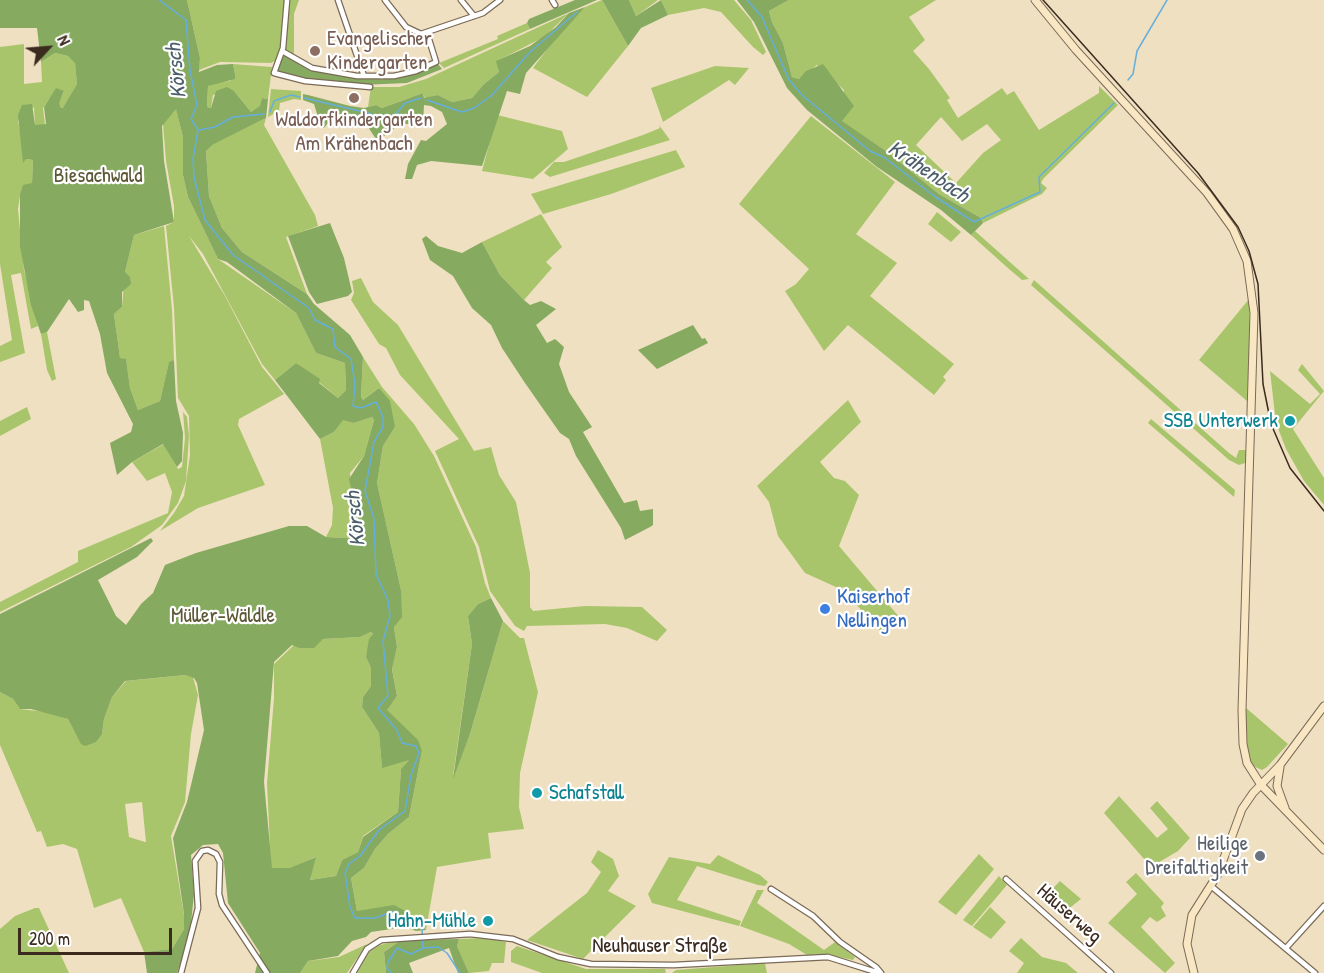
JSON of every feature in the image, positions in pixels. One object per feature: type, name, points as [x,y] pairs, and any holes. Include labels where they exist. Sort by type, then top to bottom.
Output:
[{"type":"main road","points":[[1035,0],[1076,50],[1207,193],[1233,229],[1247,261],[1254,313],[1242,731],[1247,763],[1261,785],[1323,848]]},
{"type":"main road","points":[[1194,973],[1187,944],[1194,910],[1211,886],[1242,809],[1280,765],[1324,706]]},
{"type":"main road","points":[[1280,765],[1277,786],[1287,813]]},
{"type":"street","points":[[286,0],[287,18],[282,51],[274,72],[304,81],[370,87]]},
{"type":"street","points":[[338,0],[364,76]]},
{"type":"street","points":[[385,0],[407,29],[417,34],[427,33],[484,12],[500,0]]},
{"type":"street","points":[[461,0],[474,16]]},
{"type":"street","points":[[282,51],[305,66],[364,76],[403,75],[433,64],[436,59],[427,33]]},
{"type":"street","points":[[181,973],[198,908],[195,861],[202,851],[208,850],[216,854],[220,862],[219,894],[222,906],[267,973]]},
{"type":"street","name":"Häuserweg","points":[[1006,879],[1111,973]]},
{"type":"street","points":[[1211,886],[1316,973]]},
{"type":"street","points":[[771,889],[813,916],[840,942],[876,967],[880,973]]},
{"type":"street","points":[[1286,948],[1324,906]]},
{"type":"street","name":"Neuhauser Straße","points":[[353,973],[367,949],[376,942],[416,936],[482,934],[504,937],[558,957],[591,964],[674,965],[828,957],[880,973]]},
{"type":"green space","points":[[0,0],[187,0],[200,58],[199,72],[217,65],[233,64],[235,74],[235,79],[208,86],[207,107],[211,108],[216,91],[227,87],[234,91],[251,112],[260,106],[262,98],[268,99],[266,118],[212,145],[206,151],[209,196],[222,228],[242,252],[307,294],[314,304],[350,335],[363,357],[361,397],[363,400],[379,388],[390,401],[395,427],[383,446],[377,483],[401,590],[402,617],[394,627],[397,647],[392,669],[397,696],[387,710],[418,740],[422,751],[409,817],[388,834],[375,849],[364,868],[351,878],[357,911],[394,905],[411,914],[426,930],[416,931],[405,927],[371,932],[366,937],[352,941],[338,956],[308,961],[300,973],[255,973],[260,953],[228,903],[223,853],[218,844],[203,845],[191,855],[194,894],[190,933],[177,973],[147,973],[144,952],[172,949],[184,929],[184,914],[173,838],[187,802],[204,730],[197,683],[194,678],[185,675],[125,681],[112,697],[104,719],[102,734],[96,742],[85,746],[81,744],[68,719],[31,709],[20,709],[13,699],[0,692],[0,614],[151,538],[153,541],[137,557],[98,580],[116,616],[126,625],[141,604],[153,593],[165,565],[196,553],[289,526],[307,526],[326,537],[363,539],[349,479],[364,456],[374,420],[372,417],[354,423],[343,420],[334,432],[320,439],[275,380],[296,363],[320,379],[319,383],[338,398],[346,390],[345,363],[316,353],[296,313],[227,262],[218,259],[188,197],[183,175],[183,137],[176,109],[162,126],[164,161],[174,222],[134,235],[125,272],[130,277],[131,284],[122,292],[122,307],[114,314],[120,358],[126,359],[130,388],[138,410],[160,401],[169,362],[174,360],[176,401],[183,433],[182,461],[177,467],[163,444],[132,462],[117,475],[110,443],[131,432],[133,424],[107,373],[100,334],[89,301],[84,300],[84,310],[78,312],[69,299],[47,332],[41,334],[31,305],[20,246],[20,195],[23,185],[32,183],[33,160],[26,159],[23,163],[18,115],[22,105],[32,104],[35,125],[46,124],[44,107],[56,88],[64,91],[59,103],[63,108],[77,84],[75,63],[68,56],[55,53],[41,62],[37,28],[0,28]],"holes":[[[371,632],[373,634],[369,639],[366,657],[371,668],[371,686],[363,697],[362,707],[379,733],[382,768],[409,760],[401,769],[398,812],[363,837],[358,852],[342,860],[336,876],[310,880],[316,857],[290,868],[272,868],[264,782],[274,662],[292,645],[299,648],[314,648],[323,639],[360,637]]]},
{"type":"green space","points":[[187,0],[285,0],[284,27],[277,60],[271,63],[220,62],[199,70],[200,58]]},
{"type":"green space","points":[[288,0],[299,0],[294,14],[294,55],[291,56],[284,48]]},
{"type":"green space","points":[[575,0],[597,0],[530,29],[527,23],[529,19]]},
{"type":"green space","points":[[602,0],[628,46],[587,97],[533,68],[557,36],[585,7]]},
{"type":"green space","points":[[602,0],[629,0],[636,16],[661,0],[668,15],[641,28],[628,46]]},
{"type":"green space","points":[[629,0],[658,0],[636,16]]},
{"type":"green space","points":[[661,0],[734,0],[751,20],[766,52],[763,55],[753,47],[721,12],[704,8],[668,15]]},
{"type":"green space","points":[[737,0],[789,0],[769,11],[783,43],[792,77],[799,79],[806,71],[823,64],[854,106],[842,121],[886,151],[939,194],[981,218],[983,223],[971,235],[941,210],[877,167],[807,110],[787,88],[754,22]]},
{"type":"green space","points":[[789,0],[936,0],[909,17],[925,40],[913,51],[950,98],[947,100],[958,118],[1002,88],[1007,95],[1014,91],[1039,130],[1099,93],[1099,86],[1118,105],[1043,179],[1041,183],[1047,188],[1042,194],[983,223],[981,218],[939,194],[886,151],[841,121],[844,90],[817,65],[799,79],[792,77],[783,43],[769,11]],"holes":[[[941,117],[962,141],[987,124],[1001,140],[983,153],[956,183],[916,145]]]},
{"type":"green space","points":[[585,7],[526,73],[520,94],[507,91],[482,166],[431,161],[417,165],[412,179],[405,179],[408,164],[421,140],[426,141],[447,124],[442,112],[424,105],[423,124],[400,124],[380,139],[376,139],[362,118],[353,115],[332,118],[324,128],[316,125],[318,117],[314,104],[303,100],[303,94],[350,106],[364,108],[376,105],[382,108],[423,93],[424,98],[438,95],[452,102],[472,98],[499,72],[496,61],[530,46],[556,27],[569,13]]},
{"type":"green space","points":[[569,13],[544,37],[497,61],[499,72],[472,98],[452,102],[438,95],[425,99],[423,93],[382,108],[376,105],[368,107],[371,87],[399,87],[426,79]]},
{"type":"green space","points":[[527,23],[530,29],[444,68],[439,63],[498,39],[497,36]]},
{"type":"green space","points":[[24,44],[24,84],[42,82],[41,62],[55,53],[68,56],[75,62],[77,84],[64,108],[59,107],[58,103],[64,92],[56,89],[43,108],[45,125],[35,125],[34,107],[18,121],[26,159],[33,160],[32,183],[20,196],[18,209],[24,270],[38,326],[31,329],[21,273],[11,275],[25,353],[0,362],[0,346],[12,340],[0,264],[0,47]]},
{"type":"green space","points":[[284,55],[309,70],[363,78],[401,77],[438,64],[442,69],[407,83],[362,85],[311,80],[282,74],[277,70]]},
{"type":"green space","points":[[233,64],[272,67],[268,99],[262,98],[261,106],[251,112],[234,91],[213,95],[211,108],[207,107],[208,86],[217,82],[230,81],[235,74]]},
{"type":"green space","points":[[715,66],[749,68],[735,85],[729,80],[663,122],[651,88]]},
{"type":"green space","points":[[271,89],[301,91],[301,100],[294,99],[280,103],[279,111],[268,117]]},
{"type":"green space","points":[[176,108],[183,137],[183,175],[188,197],[218,259],[296,313],[316,353],[345,363],[346,390],[338,398],[296,363],[275,380],[262,364],[203,254],[189,236],[225,296],[262,367],[284,394],[239,419],[238,425],[265,485],[198,508],[160,531],[184,496],[190,455],[189,416],[178,398],[174,308],[166,226],[174,222],[174,206],[166,161],[163,124]]},
{"type":"green space","points":[[497,115],[562,131],[568,149],[533,179],[482,171]]},
{"type":"green space","points":[[811,116],[895,182],[856,234],[897,263],[870,296],[954,364],[943,377],[946,380],[934,395],[848,325],[824,351],[785,291],[796,284],[809,269],[739,204]]},
{"type":"green space","points":[[266,118],[264,125],[315,215],[318,226],[286,237],[307,294],[242,252],[222,228],[209,196],[206,151],[211,145]]},
{"type":"green space","points":[[659,125],[670,140],[550,177],[544,173],[554,162],[564,162],[643,135],[660,128]]},
{"type":"green space","points":[[676,150],[685,167],[611,194],[543,214],[531,194]]},
{"type":"green space","points":[[937,212],[961,232],[951,242],[928,224]]},
{"type":"green space","points":[[541,214],[562,247],[546,262],[552,268],[524,300],[500,275],[482,242]]},
{"type":"green space","points":[[330,223],[344,258],[352,292],[348,296],[317,304],[309,292],[288,236]]},
{"type":"green space","points":[[164,226],[174,360],[169,363],[160,401],[138,410],[130,388],[126,360],[120,358],[114,314],[122,307],[125,272],[134,235]]},
{"type":"green space","points":[[975,231],[1029,279],[1022,280],[1009,269],[971,235]]},
{"type":"green space","points":[[426,236],[438,246],[462,253],[482,242],[500,275],[524,300],[530,305],[541,301],[556,309],[536,325],[547,343],[555,339],[564,347],[559,364],[569,392],[592,427],[583,432],[624,503],[637,500],[640,511],[653,509],[653,525],[625,540],[621,528],[576,456],[569,439],[560,433],[525,383],[502,348],[491,325],[472,308],[453,276],[430,260],[422,239]]},
{"type":"green space","points":[[361,278],[373,302],[398,325],[474,451],[491,447],[499,475],[516,502],[530,573],[530,607],[533,611],[585,606],[642,607],[667,630],[657,641],[627,628],[605,624],[527,626],[524,631],[515,626],[490,591],[479,547],[435,451],[459,439],[400,375],[386,348],[379,344],[351,300],[354,293],[352,281]]},
{"type":"green space","points":[[1034,280],[1229,453],[1236,458],[1239,450],[1247,450],[1245,463],[1239,465],[1229,460],[1031,285]]},
{"type":"green space","points":[[1249,299],[1250,334],[1247,401],[1199,360]]},
{"type":"green space","points":[[693,325],[702,339],[705,338],[708,343],[657,369],[638,350]]},
{"type":"green space","points":[[47,332],[56,379],[52,381],[47,370],[41,334]]},
{"type":"green space","points":[[363,357],[382,387],[414,424],[434,456],[476,547],[491,598],[478,604],[468,616],[472,644],[453,776],[470,734],[503,621],[520,638],[524,638],[538,692],[520,773],[519,807],[524,829],[488,833],[491,858],[437,867],[426,930],[411,914],[357,911],[351,878],[364,868],[375,849],[388,834],[409,817],[422,751],[386,710],[397,696],[392,668],[397,647],[394,627],[401,590],[377,483],[383,446],[395,427],[379,388],[363,400],[361,397]]},
{"type":"green space","points":[[1302,364],[1324,391],[1293,429],[1324,478],[1324,505],[1304,481],[1286,449],[1276,423],[1270,371],[1310,404],[1320,394],[1298,370]]},
{"type":"green space","points":[[848,400],[861,422],[820,462],[834,478],[845,481],[859,495],[839,546],[900,618],[884,635],[855,603],[848,588],[836,587],[805,573],[778,536],[769,502],[757,486]]},
{"type":"green space","points":[[27,407],[31,419],[0,436],[0,421]]},
{"type":"green space","points":[[183,412],[187,417],[189,436],[186,481],[178,503],[162,525],[131,547],[0,612],[0,602],[78,562],[78,551],[168,513],[172,492],[165,473],[147,481],[132,462],[164,444],[178,469],[182,467],[185,438]]},
{"type":"green space","points":[[372,417],[374,420],[364,456],[350,473],[357,524],[363,539],[326,537],[332,525],[333,508],[320,439],[334,432],[343,419],[354,423]]},
{"type":"green space","points":[[1151,419],[1235,490],[1234,497],[1148,423]]},
{"type":"green space","points":[[491,598],[503,621],[470,734],[453,779],[472,644],[468,616],[478,604]]},
{"type":"green space","points":[[371,632],[373,634],[366,657],[371,668],[371,686],[363,697],[362,707],[379,733],[382,767],[410,759],[401,769],[398,812],[363,836],[358,852],[342,860],[336,876],[310,880],[315,857],[290,869],[271,868],[267,783],[274,698],[274,664],[294,645],[299,648],[323,639],[360,637]]},
{"type":"green space","points":[[185,675],[193,677],[198,695],[191,734],[185,802],[171,836],[184,915],[184,929],[172,949],[144,952],[121,898],[94,908],[77,849],[63,844],[47,847],[41,831],[37,832],[0,745],[0,692],[13,699],[20,709],[47,712],[68,719],[81,743],[102,734],[104,719],[112,697],[126,681]],"holes":[[[142,802],[146,842],[129,837],[125,804]]]},
{"type":"green space","points":[[1245,707],[1288,744],[1262,770],[1253,766],[1248,755]]},
{"type":"green space","points":[[1119,796],[1157,838],[1168,829],[1150,808],[1157,801],[1190,838],[1178,851],[1151,867],[1104,813]]},
{"type":"green space","points":[[598,850],[613,859],[619,876],[608,891],[636,906],[583,959],[527,940],[587,893],[601,872],[591,862]]},
{"type":"green space","points":[[979,854],[994,869],[956,915],[938,902]]},
{"type":"green space","points":[[718,855],[760,875],[768,882],[765,886],[758,885],[697,866],[677,900],[741,921],[739,926],[652,903],[648,894],[669,857],[710,864]]},
{"type":"green space","points":[[1136,873],[1164,903],[1161,907],[1166,916],[1157,922],[1150,917],[1141,927],[1175,963],[1165,973],[1108,923],[1137,894],[1126,882]]},
{"type":"green space","points":[[999,876],[1007,885],[972,926],[963,920]]},
{"type":"green space","points":[[1060,881],[1081,899],[1067,910],[1049,892]]},
{"type":"green space","points":[[757,890],[764,890],[757,903],[824,950],[835,942],[855,957],[853,960],[825,954],[807,955],[789,944],[740,926]]},
{"type":"green space","points":[[990,907],[1006,922],[991,939],[973,927]]},
{"type":"green space","points":[[39,908],[69,973],[0,973],[0,929],[15,916]]},
{"type":"green space","points":[[484,938],[506,942],[504,963],[492,963],[489,971],[469,973],[457,946],[459,939]]},
{"type":"green space","points":[[1021,938],[1042,957],[1066,963],[1078,973],[1017,973],[1024,963],[1009,951]]},
{"type":"green space","points":[[459,939],[457,946],[469,973],[458,973],[449,948],[409,963],[413,973],[386,973],[384,952],[401,940]]},
{"type":"green space","points":[[401,940],[384,952],[386,973],[357,973],[369,952],[380,945]]},
{"type":"green space","points":[[367,944],[347,973],[300,973],[308,961],[339,957]]},
{"type":"green space","points":[[517,946],[586,969],[665,969],[666,973],[542,973],[511,962],[511,951]]},
{"type":"green space","points":[[765,963],[767,973],[672,973],[676,970]]},
{"type":"waterway","name":"Körsch","points":[[159,0],[186,20],[190,70],[197,105],[191,119],[198,130],[193,159],[194,177],[205,220],[233,255],[309,308],[315,320],[333,329],[335,347],[351,359],[355,384],[353,406],[361,408],[376,402],[383,417],[383,427],[374,442],[365,491],[374,519],[376,574],[388,600],[390,616],[383,641],[388,696],[378,708],[397,730],[402,743],[416,746],[419,753],[411,775],[405,811],[379,830],[360,856],[349,864],[345,873],[350,907],[355,918],[375,918],[392,912],[422,929],[423,948],[411,954],[397,948],[388,962],[387,968],[391,973]]},
{"type":"waterway","name":"Krähenbach","points":[[747,0],[762,17],[789,80],[802,95],[870,151],[885,158],[934,196],[974,222],[1040,192],[1039,177],[1114,103]]},
{"type":"waterway","name":"Krähenbach","points":[[1128,80],[1133,74],[1137,51],[1167,0]]},
{"type":"waterway","name":"Krähenbach","points":[[427,100],[462,112],[474,108],[491,96],[530,52],[577,12]]},
{"type":"waterway","name":"Krähenbach","points":[[270,112],[274,101],[291,95],[300,97]]},
{"type":"waterway","name":"Krähenbach","points":[[304,98],[368,113],[379,118],[395,115],[405,103],[421,98]]},
{"type":"waterway","name":"Krähenbach","points":[[199,130],[215,127],[233,117],[264,114]]},
{"type":"waterway","points":[[423,948],[438,947],[447,953],[460,973]]},
{"type":"tram line","points":[[1043,0],[1198,173],[1238,227],[1249,251],[1258,284],[1263,384],[1271,424],[1290,468],[1324,511]]},
{"type":"place","name":"Evangelischer Kindergarten","points":[[315,51]]},
{"type":"place","name":"Waldorfkindergarten Am Krähenbach","points":[[354,98]]},
{"type":"place","name":"SSB Unterwerk","points":[[1290,421]]},
{"type":"place","name":"Kaiserhof Nellingen","points":[[825,609]]},
{"type":"place","name":"Schafstall","points":[[537,793]]},
{"type":"place","name":"Heilige Dreifaltigkeit","points":[[1260,856]]},
{"type":"place","name":"Hahn-Mühle","points":[[488,921]]},
{"type":"park label","name":"Biesachwald","points":[[98,176]]},
{"type":"park label","name":"Müller-Wäldle","points":[[223,616]]}]
